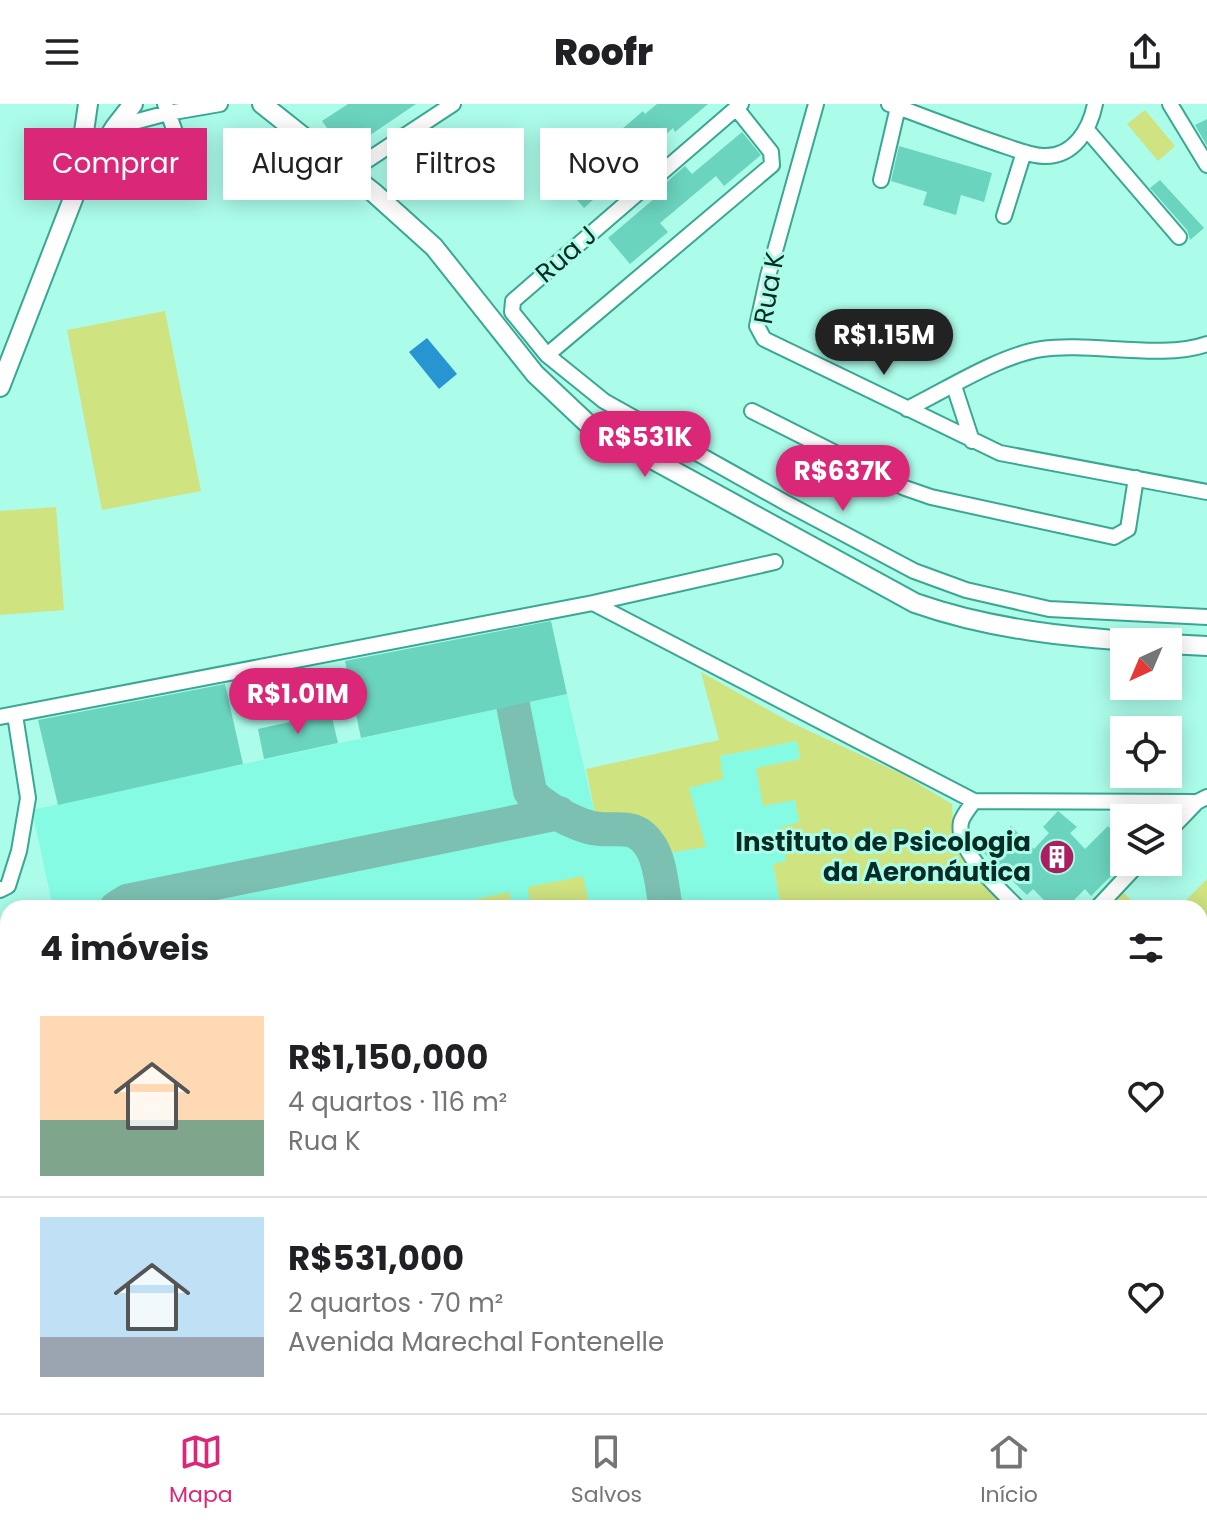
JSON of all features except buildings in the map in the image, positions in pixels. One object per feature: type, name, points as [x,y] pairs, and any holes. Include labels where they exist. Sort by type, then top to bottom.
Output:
[{"type":"main road","points":[[84,128],[87,104]]},
{"type":"main road","points":[[115,127],[133,104]]},
{"type":"main road","points":[[262,104],[292,128]]},
{"type":"main road","points":[[371,191],[434,247],[535,374],[588,424],[915,603],[1026,631],[1110,639]]},
{"type":"main road","points":[[2,376],[72,200]]},
{"type":"main road","points":[[1182,645],[1207,646]]},
{"type":"street","points":[[115,127],[167,108],[220,104]]},
{"type":"street","points":[[371,158],[453,104]]},
{"type":"street","name":"Rua K","points":[[816,104],[768,276],[757,326],[760,335],[774,346],[1000,453],[1207,492]]},
{"type":"street","points":[[881,180],[896,105],[1024,152],[1047,157],[1074,145],[1088,131],[1095,104]]},
{"type":"street","points":[[1170,104],[1207,165]]},
{"type":"street","points":[[739,106],[771,152],[772,165],[547,355],[582,386],[630,417],[799,511],[935,580],[1049,609],[1207,617]]},
{"type":"street","name":"Rua J","points":[[547,355],[514,316],[512,304],[739,106]]},
{"type":"street","points":[[167,108],[174,128]]},
{"type":"street","points":[[1088,131],[1179,237]]},
{"type":"street","points":[[1004,216],[1024,152]]},
{"type":"street","points":[[907,409],[1020,354],[1041,349],[1186,349],[1207,344]]},
{"type":"street","points":[[954,386],[972,441]]},
{"type":"street","points":[[752,411],[905,488],[931,497],[1114,537],[1128,529],[1136,478]]},
{"type":"street","points":[[0,890],[8,886],[12,875],[28,798],[7,716],[593,603],[775,562]]},
{"type":"street","points":[[593,603],[974,801],[1202,799]]},
{"type":"street","points":[[1182,818],[1202,799]]},
{"type":"street","points":[[974,801],[961,821],[962,842],[1011,900]]},
{"type":"street","points":[[1104,900],[1127,876]]},
{"type":"shaded area","points":[[1145,110],[1175,146],[1158,161],[1127,124]]},
{"type":"shaded area","points":[[165,311],[201,491],[102,510],[67,330]]},
{"type":"shaded area","points":[[56,507],[64,610],[0,615],[0,511]]},
{"type":"shaded area","points":[[701,672],[790,722],[904,775],[952,804],[960,852],[1005,900],[780,900],[773,864],[786,861],[779,828],[799,822],[795,800],[763,806],[756,768],[800,759],[797,741],[720,756],[723,779],[689,788],[706,847],[668,853],[639,821],[621,816],[596,819],[586,769],[719,740]]},
{"type":"shaded area","points":[[567,694],[596,819],[618,814],[637,819],[652,830],[720,756],[797,741],[800,759],[757,768],[795,800],[799,823],[780,829],[786,861],[773,864],[780,900],[51,900],[32,810]]},
{"type":"shaded area","points":[[583,876],[588,900],[529,900],[528,887]]},
{"type":"shaded area","points":[[1207,879],[1207,900],[1186,900]]},
{"type":"shaded area","points":[[1122,891],[1131,900],[1113,900]]},
{"type":"shaded area","points":[[509,892],[510,900],[473,900]]},
{"type":"water","points":[[427,338],[457,374],[439,389],[409,352]]},
{"type":"taxiway","points":[[513,705],[530,791],[551,810],[582,825],[640,834],[657,861],[665,900]]},
{"type":"taxiway","points":[[132,900],[559,813]]},
{"type":"place","name":"Instituto de Psicologia da Aeronáutica","points":[[1057,857]]}]
